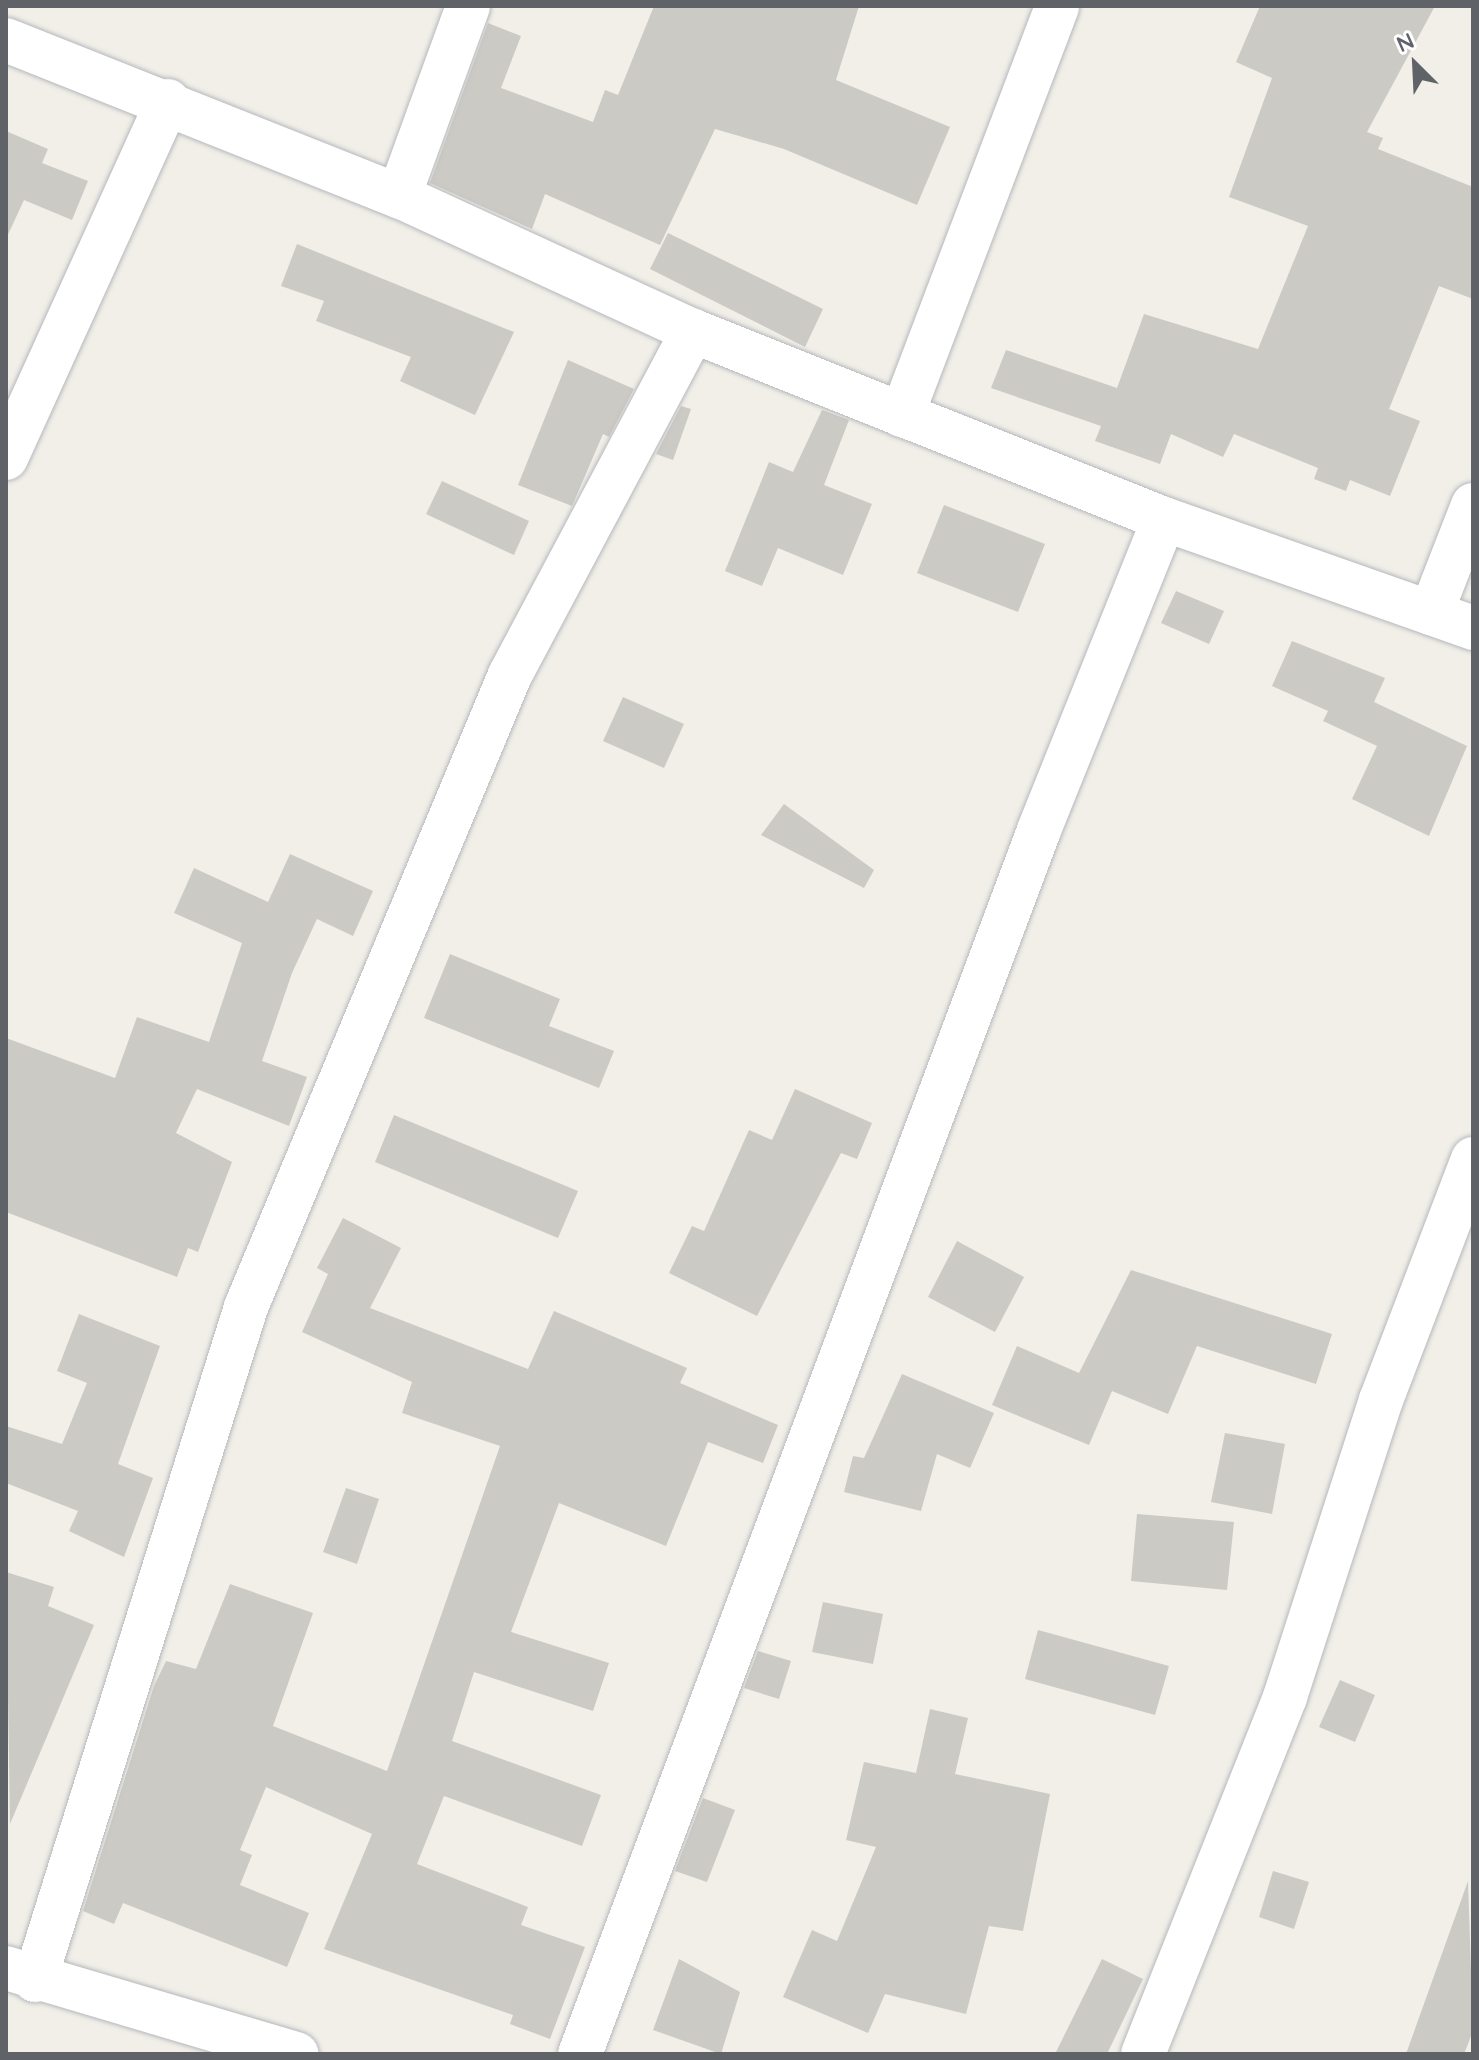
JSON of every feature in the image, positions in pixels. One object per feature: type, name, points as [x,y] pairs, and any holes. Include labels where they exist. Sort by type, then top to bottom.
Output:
[{"type":"street","points":[[399,196],[468,6]]},
{"type":"street","points":[[902,415],[1057,6]]},
{"type":"street","points":[[6,40],[168,101],[399,196],[693,331],[902,415],[1164,519],[1473,628]]},
{"type":"street","points":[[6,458],[168,101]]},
{"type":"street","points":[[297,2054],[21,1974],[246,1307],[510,675],[693,331]]},
{"type":"street","points":[[1431,613],[1473,505]]},
{"type":"street","points":[[580,2054],[1039,830],[1164,519]]},
{"type":"street","points":[[1143,2054],[1285,1697],[1381,1400],[1473,1159]]},
{"type":"building","points":[[654,6],[859,6],[836,80],[950,127],[917,205],[784,149],[715,129],[660,245],[545,194],[532,229],[430,183],[488,23],[521,36],[501,88],[593,122],[605,90],[618,95]]},
{"type":"building","points":[[1260,6],[1435,6],[1367,132],[1383,138],[1378,149],[1473,187],[1473,299],[1439,286],[1389,409],[1420,421],[1390,496],[1350,480],[1346,491],[1314,479],[1318,468],[1234,434],[1223,457],[1171,434],[1160,464],[1095,441],[1101,426],[991,388],[1006,350],[1117,388],[1144,314],[1258,349],[1308,226],[1229,197],[1272,78],[1236,62]]},
{"type":"building","points":[[6,131],[48,149],[42,163],[88,181],[72,220],[24,200],[6,239]]},
{"type":"building","points":[[668,233],[823,309],[805,347],[650,269]]},
{"type":"building","points":[[297,244],[514,332],[475,415],[400,381],[411,357],[316,321],[324,301],[281,286]]},
{"type":"building","points":[[568,360],[634,389],[609,437],[603,434],[572,506],[518,485]]},
{"type":"building","points":[[681,406],[691,409],[673,460],[656,454]]},
{"type":"building","points":[[822,410],[849,420],[824,485],[872,504],[843,575],[778,548],[762,586],[725,571],[769,462],[793,472]]},
{"type":"building","points":[[442,481],[529,521],[514,555],[426,514]]},
{"type":"building","points":[[944,505],[1045,544],[1018,612],[917,573]]},
{"type":"building","points":[[1176,591],[1224,611],[1209,644],[1161,623]]},
{"type":"building","points":[[1292,641],[1385,678],[1374,702],[1467,746],[1429,836],[1352,799],[1377,746],[1323,721],[1328,711],[1272,686]]},
{"type":"building","points":[[623,697],[684,724],[664,768],[603,741]]},
{"type":"building","points":[[784,804],[874,870],[864,888],[761,835]]},
{"type":"building","points":[[290,854],[373,891],[353,936],[317,919],[292,973],[262,1061],[307,1077],[289,1126],[197,1089],[176,1133],[232,1162],[198,1252],[188,1248],[177,1277],[6,1212],[6,1038],[115,1078],[137,1017],[209,1042],[242,943],[174,913],[194,868],[268,902]]},
{"type":"building","points":[[450,954],[560,999],[549,1026],[614,1051],[599,1088],[424,1018]]},
{"type":"building","points":[[795,1089],[872,1123],[857,1159],[841,1153],[757,1316],[669,1273],[692,1226],[704,1231],[749,1130],[772,1140]]},
{"type":"building","points":[[394,1115],[578,1191],[558,1238],[375,1162]]},
{"type":"building","points":[[343,1218],[401,1248],[370,1308],[528,1369],[554,1311],[687,1368],[680,1383],[778,1425],[763,1463],[708,1442],[666,1546],[559,1503],[511,1632],[609,1663],[593,1711],[474,1672],[452,1741],[601,1795],[582,1846],[444,1796],[417,1864],[528,1907],[521,1925],[585,1947],[550,2039],[510,2024],[513,2015],[324,1949],[372,1834],[266,1787],[240,1850],[252,1855],[240,1885],[309,1913],[287,1967],[123,1903],[114,1924],[83,1911],[154,1686],[166,1661],[196,1669],[230,1584],[313,1613],[273,1726],[387,1771],[500,1446],[402,1413],[412,1382],[302,1332],[328,1274],[317,1268]]},
{"type":"building","points":[[957,1241],[1024,1277],[995,1332],[928,1297]]},
{"type":"building","points":[[1131,1270],[1332,1334],[1316,1384],[1197,1346],[1168,1414],[1112,1391],[1089,1445],[992,1405],[1017,1346],[1079,1373]]},
{"type":"building","points":[[79,1314],[160,1346],[118,1464],[153,1478],[124,1557],[69,1531],[78,1511],[6,1483],[6,1426],[62,1444],[87,1383],[57,1371]]},
{"type":"building","points":[[902,1374],[994,1413],[970,1468],[937,1454],[921,1511],[844,1492],[853,1456],[864,1458]]},
{"type":"building","points":[[1225,1433],[1285,1444],[1272,1514],[1211,1502]]},
{"type":"building","points":[[346,1488],[379,1499],[357,1564],[323,1552]]},
{"type":"building","points":[[1137,1514],[1234,1522],[1227,1590],[1131,1581]]},
{"type":"building","points":[[6,1572],[54,1587],[48,1606],[94,1625],[10,1824]]},
{"type":"building","points":[[823,1602],[883,1614],[873,1664],[812,1652]]},
{"type":"building","points":[[1038,1630],[1169,1666],[1155,1715],[1025,1679]]},
{"type":"building","points":[[758,1651],[791,1661],[779,1699],[744,1688]]},
{"type":"building","points":[[1340,1680],[1375,1695],[1355,1742],[1319,1727]]},
{"type":"building","points":[[930,1709],[968,1718],[955,1774],[1050,1794],[1023,1931],[989,1926],[966,2014],[885,1994],[868,2033],[783,1997],[812,1930],[837,1941],[876,1847],[846,1840],[864,1762],[916,1773]]},
{"type":"building","points":[[703,1798],[735,1810],[707,1882],[675,1871]]},
{"type":"building","points":[[1273,1871],[1309,1882],[1294,1929],[1259,1917]]},
{"type":"building","points":[[1468,1881],[1473,2031],[1464,2054],[1406,2054]]},
{"type":"building","points":[[679,1959],[740,1992],[721,2054],[653,2030]]},
{"type":"building","points":[[1102,1959],[1143,1979],[1107,2054],[1055,2054]]}]
